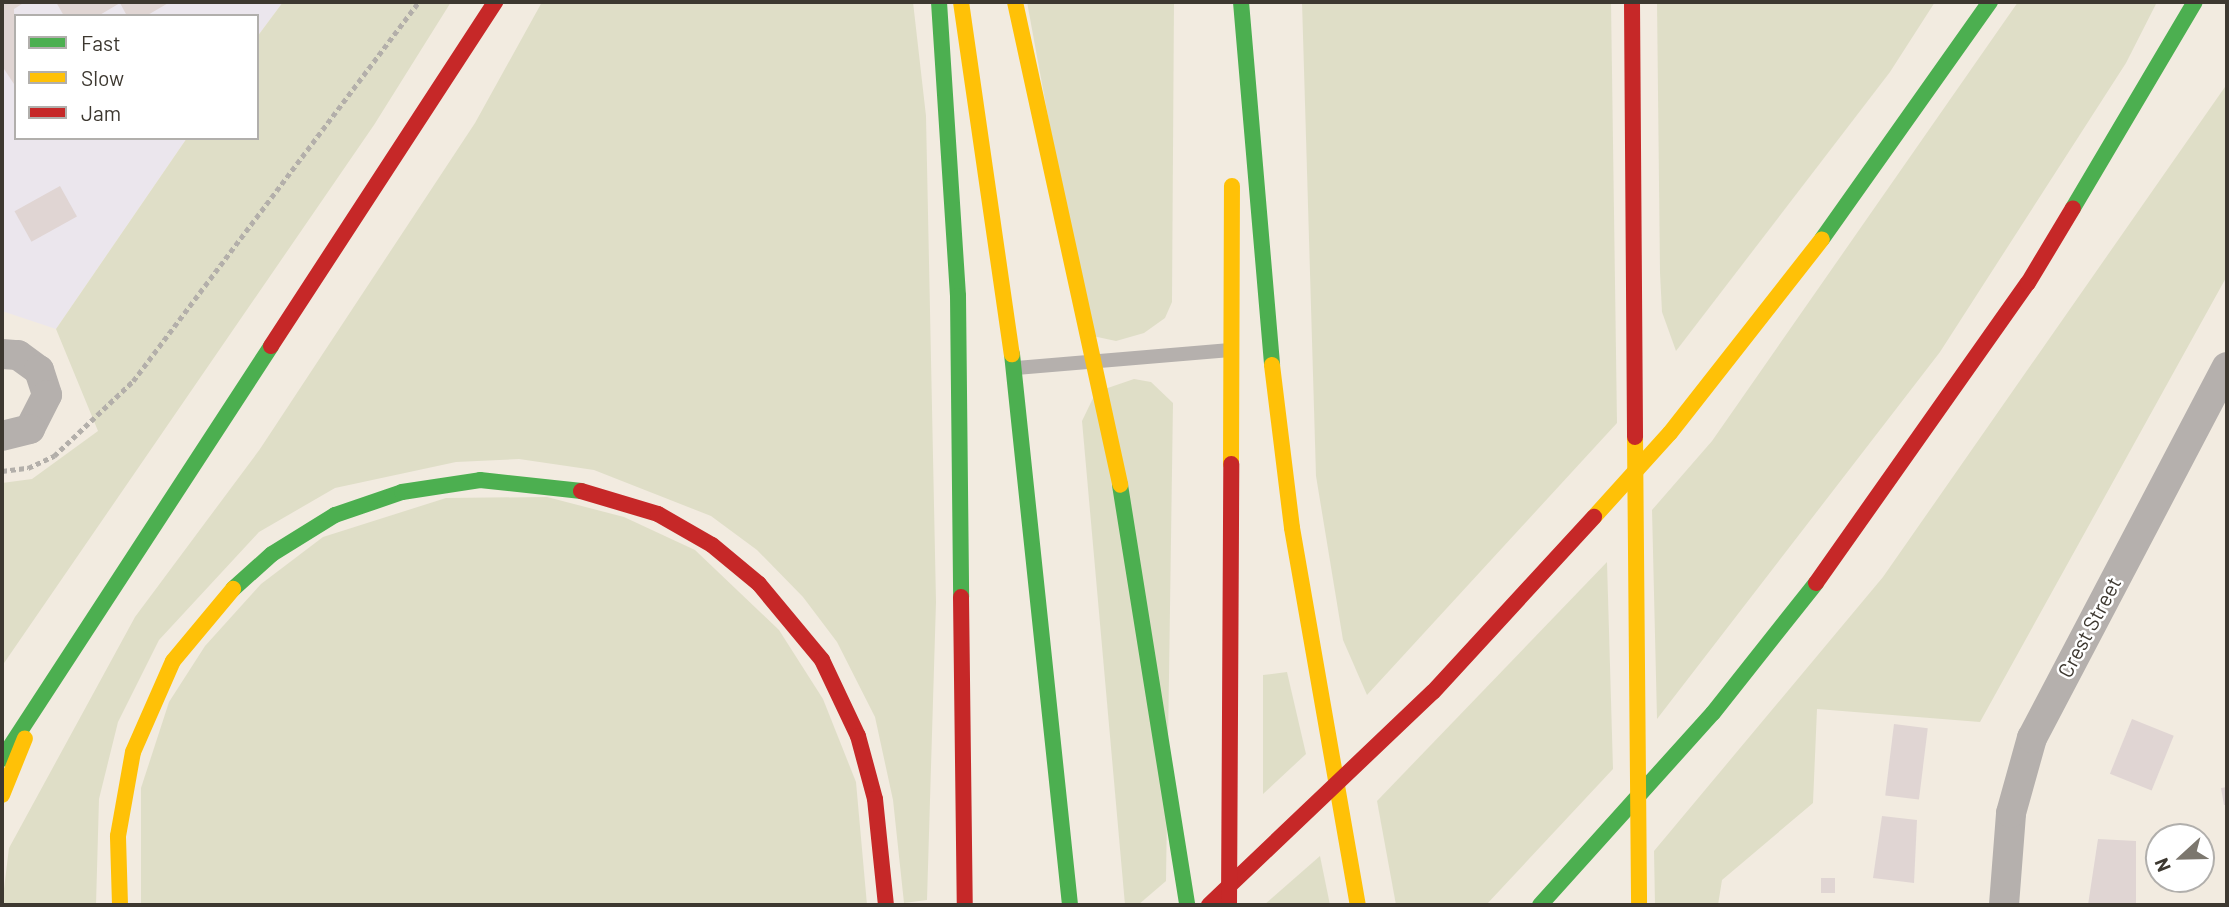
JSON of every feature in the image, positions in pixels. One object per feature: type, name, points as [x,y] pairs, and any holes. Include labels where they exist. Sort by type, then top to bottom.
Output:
[{"type":"main road","points":[[2,760],[35,714],[495,2]]},
{"type":"main road","points":[[939,2],[958,296],[965,905]]},
{"type":"main road","points":[[961,2],[1014,368],[1070,905]]},
{"type":"main road","points":[[1015,2],[1094,361],[1146,632],[1187,905]]},
{"type":"main road","points":[[1232,2],[1232,121]]},
{"type":"main road","points":[[1241,2],[1287,491],[1358,905]]},
{"type":"main road","points":[[1632,2],[1639,905]]},
{"type":"main road","points":[[1209,905],[1461,663],[1711,382],[1844,210],[1990,2]]},
{"type":"main road","points":[[1540,905],[1713,713],[1817,584],[1983,349],[2095,178],[2195,2]]},
{"type":"main road","points":[[1230,905],[1232,161]]},
{"type":"main road","points":[[120,905],[118,836],[133,751],[173,661],[213,607],[272,554],[335,515],[402,492],[480,480],[561,485],[658,514],[712,545],[759,584],[822,660],[858,736],[875,799],[886,905]]},
{"type":"main road","points":[[2,794],[35,714]]},
{"type":"street","points":[[2,354],[18,355],[39,370],[47,396],[30,429],[2,436]]},
{"type":"street","name":"Crest Street","points":[[2004,905],[2011,813],[2032,738],[2218,410],[2227,367]]},
{"type":"lane","points":[[1014,368],[1231,350]]},
{"type":"path","points":[[2,471],[28,468],[54,456],[132,381],[419,2]]},
{"type":"shaded area","points":[[2,2],[283,2],[259,34],[259,14],[14,14],[14,140],[186,140],[56,329],[2,311]]},
{"type":"green space","points":[[283,2],[451,2],[374,125],[2,666],[2,483],[32,479],[98,431],[56,329],[186,140],[259,140],[259,34]]},
{"type":"green space","points":[[542,2],[913,2],[926,116],[936,602],[927,900],[904,903],[893,800],[875,717],[837,642],[803,597],[757,550],[711,516],[594,470],[519,459],[456,462],[335,488],[259,532],[159,640],[118,722],[99,799],[96,905],[2,905],[9,848],[135,617],[260,449],[475,123]]},
{"type":"green space","points":[[1027,2],[1174,2],[1172,302],[1165,318],[1144,333],[1116,341],[1088,335]]},
{"type":"green space","points":[[1302,2],[1611,2],[1617,423],[1367,695],[1343,640],[1316,476]]},
{"type":"green space","points":[[1657,2],[1935,2],[1890,72],[1676,351],[1662,312]]},
{"type":"green space","points":[[2018,2],[2157,2],[2126,63],[1940,352],[1657,719],[1652,510],[1712,441]]},
{"type":"green space","points":[[2227,84],[2227,276],[1980,722],[1817,709],[1813,803],[1722,880],[1718,905],[1655,905],[1654,851],[1883,577]]},
{"type":"green space","points":[[1134,379],[1151,382],[1173,403],[1166,881],[1138,905],[1125,905],[1082,421],[1096,392]]},
{"type":"green space","points":[[547,497],[624,517],[695,550],[779,630],[823,699],[856,782],[867,905],[141,905],[141,788],[169,702],[205,646],[261,584],[323,537],[446,498]]},
{"type":"green space","points":[[1607,562],[1613,769],[1486,905],[1396,905],[1377,801]]},
{"type":"green space","points":[[1287,672],[1306,754],[1263,794],[1263,675]]},
{"type":"green space","points":[[1320,856],[1330,905],[1264,905]]},
{"type":"building","points":[[2,2],[25,2],[14,9],[14,84],[2,66]]},
{"type":"building","points":[[56,2],[170,2],[149,14],[126,14],[120,3],[101,14],[63,14]]},
{"type":"building","points":[[60,186],[77,217],[31,242],[15,211]]},
{"type":"building","points":[[2132,719],[2174,736],[2152,791],[2110,774]]},
{"type":"building","points":[[1894,724],[1928,728],[1919,800],[1885,795]]},
{"type":"building","points":[[2227,787],[2227,805],[2224,805],[2221,788]]},
{"type":"building","points":[[1882,816],[1917,820],[1914,883],[1873,878]]},
{"type":"building","points":[[2098,839],[2136,841],[2136,905],[2088,905]]},
{"type":"building","points":[[1821,878],[1835,878],[1835,893],[1821,893]]},
{"type":"traffic: fast","points":[[939,2],[958,296],[961,597]]},
{"type":"traffic: fast","points":[[1241,2],[1272,365]]},
{"type":"traffic: fast","points":[[1822,239],[1990,2]]},
{"type":"traffic: fast","points":[[2073,208],[2195,2]]},
{"type":"traffic: fast","points":[[2,759],[271,346]]},
{"type":"traffic: fast","points":[[1012,354],[1070,905]]},
{"type":"traffic: fast","points":[[233,589],[272,554],[335,515],[402,492],[480,480],[581,491]]},
{"type":"traffic: fast","points":[[1120,485],[1187,905]]},
{"type":"traffic: fast","points":[[1540,905],[1713,713],[1816,583]]},
{"type":"traffic: slow","points":[[961,2],[1012,354]]},
{"type":"traffic: slow","points":[[1015,2],[1120,485]]},
{"type":"traffic: slow","points":[[1231,464],[1232,186]]},
{"type":"traffic: slow","points":[[1594,517],[1670,433],[1822,239]]},
{"type":"traffic: slow","points":[[1272,365],[1292,528],[1358,905]]},
{"type":"traffic: slow","points":[[1635,437],[1639,905]]},
{"type":"traffic: slow","points":[[120,905],[118,836],[133,752],[173,661],[233,589]]},
{"type":"traffic: slow","points":[[2,795],[25,738]]},
{"type":"traffic: jam","points":[[271,346],[495,2]]},
{"type":"traffic: jam","points":[[1632,2],[1635,437]]},
{"type":"traffic: jam","points":[[1816,583],[2028,283],[2073,208]]},
{"type":"traffic: jam","points":[[1229,905],[1231,464]]},
{"type":"traffic: jam","points":[[581,491],[658,514],[712,545],[759,584],[822,660],[858,736],[875,799],[886,905]]},
{"type":"traffic: jam","points":[[1209,905],[1433,692],[1594,517]]},
{"type":"traffic: jam","points":[[961,597],[965,905]]}]
